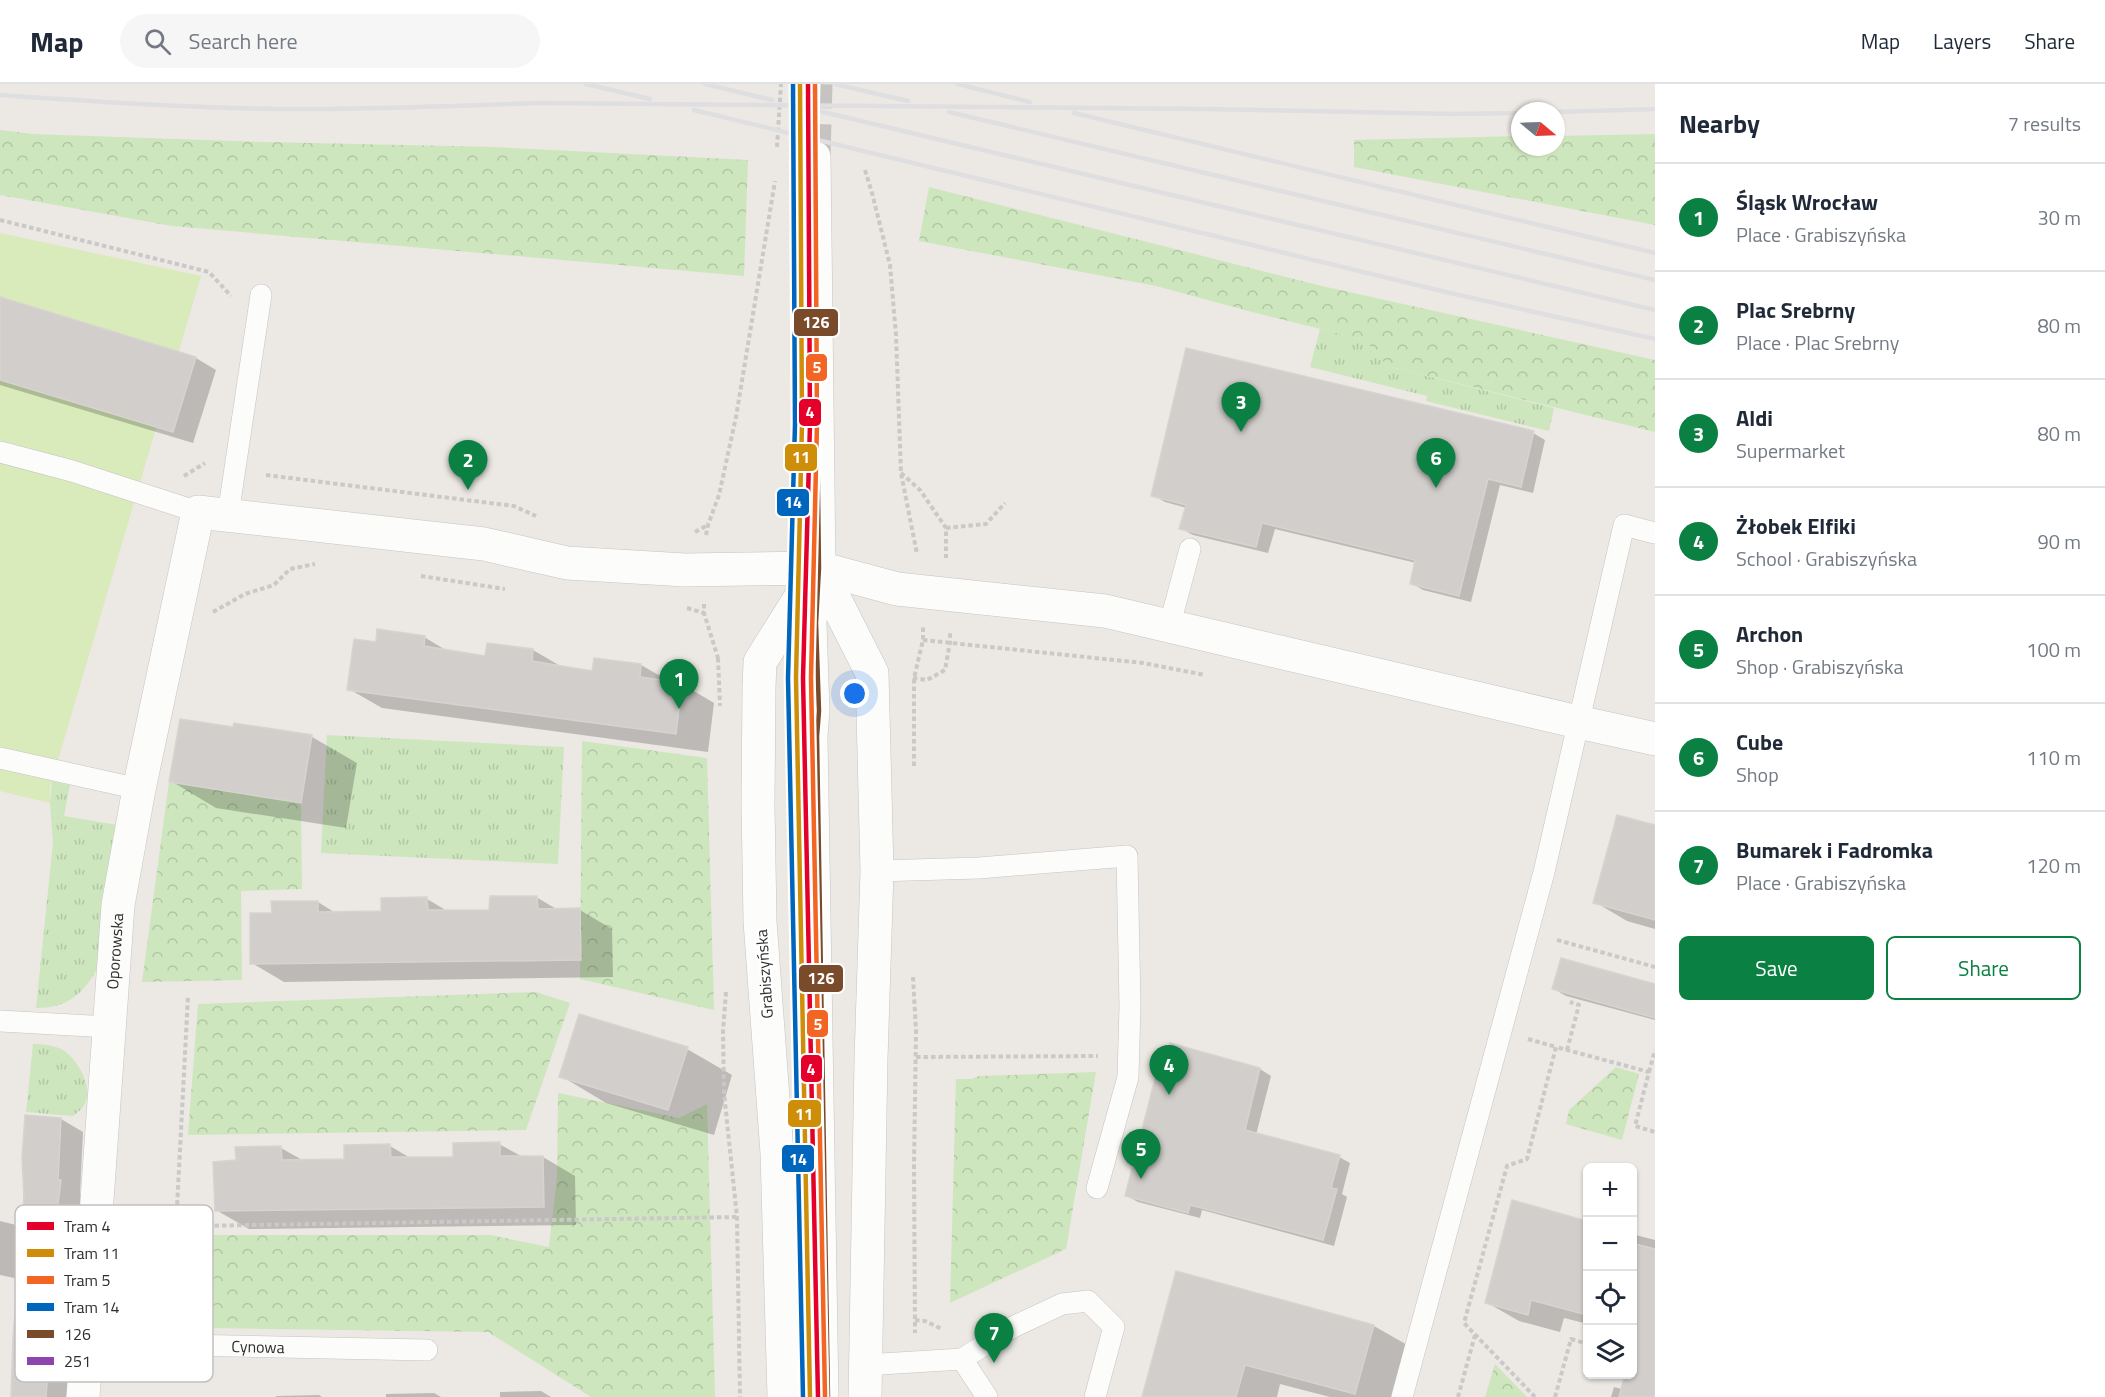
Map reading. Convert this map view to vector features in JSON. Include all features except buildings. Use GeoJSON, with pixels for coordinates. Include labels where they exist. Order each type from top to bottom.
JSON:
{"type":"FeatureCollection","features":[{"type":"Feature","properties":{"kind":"street"},"geometry":{"type":"LineString","coordinates":[[814,157],[819,568],[872,673],[877,871],[865,1397]]}},
{"type":"Feature","properties":{"kind":"street"},"geometry":{"type":"LineString","coordinates":[[213,513],[484,544],[574,564],[685,570],[819,568],[897,589],[1105,610],[1655,739]]}},
{"type":"Feature","properties":{"kind":"street","name":"Oporowska"},"geometry":{"type":"LineString","coordinates":[[97,1205],[118,905],[139,789],[213,513]]}},
{"type":"Feature","properties":{"kind":"street","name":"Grabiszyńska"},"geometry":{"type":"LineString","coordinates":[[784,1397],[777,1154],[760,921],[758,804],[760,662],[819,568]]}},
{"type":"Feature","properties":{"kind":"street","name":"Oporowska"},"geometry":{"type":"LineString","coordinates":[[83,1397],[84,1382]]}},
{"type":"Feature","properties":{"kind":"lane"},"geometry":{"type":"LineString","coordinates":[[0,452],[213,513],[234,469],[261,295]]}},
{"type":"Feature","properties":{"kind":"lane"},"geometry":{"type":"LineString","coordinates":[[1402,1397],[1544,872],[1624,525],[1655,533]]}},
{"type":"Feature","properties":{"kind":"lane"},"geometry":{"type":"LineString","coordinates":[[1170,624],[1190,549]]}},
{"type":"Feature","properties":{"kind":"lane"},"geometry":{"type":"LineString","coordinates":[[819,568],[816,623],[819,711],[817,736],[828,1397]]}},
{"type":"Feature","properties":{"kind":"lane"},"geometry":{"type":"LineString","coordinates":[[0,758],[139,789]]}},
{"type":"Feature","properties":{"kind":"lane"},"geometry":{"type":"LineString","coordinates":[[877,871],[979,868],[1127,856],[1128,1077],[1097,1188]]}},
{"type":"Feature","properties":{"kind":"lane"},"geometry":{"type":"LineString","coordinates":[[0,1021],[108,1027]]}},
{"type":"Feature","properties":{"kind":"lane"},"geometry":{"type":"LineString","coordinates":[[864,1365],[962,1359],[1013,1327],[1062,1304],[1088,1301],[1114,1327],[1095,1397]]}},
{"type":"Feature","properties":{"kind":"lane","name":"Cynowa"},"geometry":{"type":"LineString","coordinates":[[213,1345],[427,1350]]}},
{"type":"Feature","properties":{"kind":"lane"},"geometry":{"type":"LineString","coordinates":[[962,1359],[987,1397]]}},
{"type":"Feature","properties":{"kind":"path"},"geometry":{"type":"LineString","coordinates":[[777,154],[781,84]]}},
{"type":"Feature","properties":{"kind":"path"},"geometry":{"type":"LineString","coordinates":[[865,170],[890,265],[896,335],[901,473],[918,558]]}},
{"type":"Feature","properties":{"kind":"path"},"geometry":{"type":"LineString","coordinates":[[706,536],[719,495],[736,417],[775,177]]}},
{"type":"Feature","properties":{"kind":"path"},"geometry":{"type":"LineString","coordinates":[[0,220],[209,272],[233,299]]}},
{"type":"Feature","properties":{"kind":"path"},"geometry":{"type":"LineString","coordinates":[[178,480],[206,462],[270,475],[514,506],[543,520]]}},
{"type":"Feature","properties":{"kind":"path"},"geometry":{"type":"LineString","coordinates":[[901,473],[920,490],[945,528],[946,565]]}},
{"type":"Feature","properties":{"kind":"path"},"geometry":{"type":"LineString","coordinates":[[945,528],[986,524],[1005,503]]}},
{"type":"Feature","properties":{"kind":"path"},"geometry":{"type":"LineString","coordinates":[[685,534],[708,525]]}},
{"type":"Feature","properties":{"kind":"path"},"geometry":{"type":"LineString","coordinates":[[206,620],[213,612],[245,594],[274,585],[290,569],[323,562]]}},
{"type":"Feature","properties":{"kind":"path"},"geometry":{"type":"LineString","coordinates":[[413,575],[513,589]]}},
{"type":"Feature","properties":{"kind":"path"},"geometry":{"type":"LineString","coordinates":[[704,613],[718,658],[729,659]]}},
{"type":"Feature","properties":{"kind":"path"},"geometry":{"type":"LineString","coordinates":[[915,678],[927,680],[945,670],[950,642],[949,624]]}},
{"type":"Feature","properties":{"kind":"path"},"geometry":{"type":"LineString","coordinates":[[914,770],[915,678],[923,640],[923,625]]}},
{"type":"Feature","properties":{"kind":"path"},"geometry":{"type":"LineString","coordinates":[[923,640],[1143,663],[1212,676]]}},
{"type":"Feature","properties":{"kind":"path"},"geometry":{"type":"LineString","coordinates":[[1554,939],[1655,967]]}},
{"type":"Feature","properties":{"kind":"path"},"geometry":{"type":"LineString","coordinates":[[912,968],[916,1057],[915,1343]]}},
{"type":"Feature","properties":{"kind":"path"},"geometry":{"type":"LineString","coordinates":[[177,1205],[188,996]]}},
{"type":"Feature","properties":{"kind":"path"},"geometry":{"type":"LineString","coordinates":[[1567,1050],[1579,1005],[1570,1002]]}},
{"type":"Feature","properties":{"kind":"path"},"geometry":{"type":"LineString","coordinates":[[723,1031],[724,1093],[737,1217],[740,1397]]}},
{"type":"Feature","properties":{"kind":"path"},"geometry":{"type":"LineString","coordinates":[[1518,1037],[1649,1072]]}},
{"type":"Feature","properties":{"kind":"path"},"geometry":{"type":"LineString","coordinates":[[1535,1397],[1464,1323],[1502,1180],[1507,1166],[1527,1159],[1556,1047]]}},
{"type":"Feature","properties":{"kind":"path"},"geometry":{"type":"LineString","coordinates":[[1655,1050],[1635,1126],[1655,1132]]}},
{"type":"Feature","properties":{"kind":"path"},"geometry":{"type":"LineString","coordinates":[[916,1057],[1129,1056]]}},
{"type":"Feature","properties":{"kind":"path"},"geometry":{"type":"LineString","coordinates":[[213,1226],[737,1217]]}},
{"type":"Feature","properties":{"kind":"path"},"geometry":{"type":"LineString","coordinates":[[1458,1397],[1475,1334]]}},
{"type":"Feature","properties":{"kind":"path"},"geometry":{"type":"LineString","coordinates":[[1555,1397],[1571,1339],[1583,1343]]}},
{"type":"Feature","properties":{"kind":"green space"},"geometry":{"type":"Polygon","coordinates":[[[0,130],[32,134],[264,142],[495,147],[748,160],[744,276],[172,226],[0,195],[0,130]]]}},
{"type":"Feature","properties":{"kind":"green space"},"geometry":{"type":"Polygon","coordinates":[[[1655,134],[1655,225],[1354,167],[1354,140],[1511,136],[1511,156],[1565,156],[1565,136],[1655,134]]]}},
{"type":"Feature","properties":{"kind":"green space"},"geometry":{"type":"Polygon","coordinates":[[[929,187],[1322,286],[1655,360],[1655,432],[1387,366],[1365,340],[1156,286],[919,241],[929,187]]]}},
{"type":"Feature","properties":{"kind":"green space"},"geometry":{"type":"Polygon","coordinates":[[[0,233],[201,276],[50,787],[50,803],[0,791],[0,233]]]}},
{"type":"Feature","properties":{"kind":"green space"},"geometry":{"type":"Polygon","coordinates":[[[1320,329],[1365,340],[1387,366],[1554,408],[1549,431],[1426,401],[1427,396],[1310,367],[1320,329]]]}},
{"type":"Feature","properties":{"kind":"green space"},"geometry":{"type":"Polygon","coordinates":[[[327,735],[564,747],[558,864],[321,853],[327,735]]]}},
{"type":"Feature","properties":{"kind":"green space"},"geometry":{"type":"Polygon","coordinates":[[[582,741],[707,758],[714,1010],[580,979],[582,741]]]}},
{"type":"Feature","properties":{"kind":"green space"},"geometry":{"type":"Polygon","coordinates":[[[52,781],[70,785],[64,816],[117,825],[96,971],[85,987],[72,999],[56,1006],[36,1008],[53,843],[50,803],[52,781]]]}},
{"type":"Feature","properties":{"kind":"green space"},"geometry":{"type":"Polygon","coordinates":[[[169,782],[301,803],[302,889],[241,891],[242,980],[142,982],[169,782]]]}},
{"type":"Feature","properties":{"kind":"green space"},"geometry":{"type":"Polygon","coordinates":[[[536,992],[570,1003],[526,1130],[188,1135],[198,1004],[536,992]]]}},
{"type":"Feature","properties":{"kind":"green space"},"geometry":{"type":"Polygon","coordinates":[[[33,1044],[47,1045],[66,1052],[84,1077],[87,1097],[82,1108],[73,1116],[26,1112],[33,1044]]]}},
{"type":"Feature","properties":{"kind":"green space"},"geometry":{"type":"Polygon","coordinates":[[[1616,1067],[1639,1074],[1622,1140],[1566,1124],[1569,1110],[1616,1067]]]}},
{"type":"Feature","properties":{"kind":"green space"},"geometry":{"type":"Polygon","coordinates":[[[1096,1072],[1066,1249],[950,1303],[956,1079],[972,1079],[979,1076],[1096,1072]]]}},
{"type":"Feature","properties":{"kind":"green space"},"geometry":{"type":"Polygon","coordinates":[[[558,1093],[679,1118],[707,1104],[715,1397],[591,1397],[488,1332],[213,1328],[213,1235],[490,1235],[549,1247],[557,1177],[558,1093]]]}},
{"type":"Feature","properties":{"kind":"green space"},"geometry":{"type":"Polygon","coordinates":[[[1495,1364],[1527,1397],[1485,1397],[1495,1364]]]}},
{"type":"Feature","properties":{"kind":"tunnel"},"geometry":{"type":"LineString","coordinates":[[814,157],[816,84]]}},
{"type":"Feature","properties":{"kind":"railway"},"geometry":{"type":"LineString","coordinates":[[586,84],[650,99]]}},
{"type":"Feature","properties":{"kind":"railway"},"geometry":{"type":"LineString","coordinates":[[705,84],[772,100]]}},
{"type":"Feature","properties":{"kind":"railway"},"geometry":{"type":"LineString","coordinates":[[835,84],[908,101]]}},
{"type":"Feature","properties":{"kind":"railway"},"geometry":{"type":"LineString","coordinates":[[958,84],[1030,102]]}},
{"type":"Feature","properties":{"kind":"railway"},"geometry":{"type":"LineString","coordinates":[[0,95],[152,105],[267,109],[538,103],[1511,113]]}},
{"type":"Feature","properties":{"kind":"railway"},"geometry":{"type":"LineString","coordinates":[[1565,112],[1655,109]]}},
{"type":"Feature","properties":{"kind":"railway"},"geometry":{"type":"LineString","coordinates":[[694,110],[1450,293],[1655,339]]}},
{"type":"Feature","properties":{"kind":"railway"},"geometry":{"type":"LineString","coordinates":[[819,111],[1655,310]]}},
{"type":"Feature","properties":{"kind":"railway"},"geometry":{"type":"LineString","coordinates":[[949,112],[1655,280]]}},
{"type":"Feature","properties":{"kind":"railway"},"geometry":{"type":"LineString","coordinates":[[1074,113],[1655,253]]}},
{"type":"Feature","properties":{"kind":"tram line","name":"14"},"geometry":{"type":"LineString","coordinates":[[793,84],[795,424],[788,678],[803,1397]]}},
{"type":"Feature","properties":{"kind":"tram line","name":"11"},"geometry":{"type":"LineString","coordinates":[[800,84],[802,424],[796,678],[810,1397]]}},
{"type":"Feature","properties":{"kind":"tram line","name":"4"},"geometry":{"type":"LineString","coordinates":[[808,84],[810,424],[803,678],[818,1397]]}},
{"type":"Feature","properties":{"kind":"tram line","name":"5"},"geometry":{"type":"LineString","coordinates":[[815,84],[817,424],[811,678],[825,1397]]}},
{"type":"Feature","properties":{"kind":"transit line","name":"251"},"geometry":{"type":"LineString","coordinates":[[808,84],[810,736],[820,1397]]}},
{"type":"Feature","properties":{"kind":"transit line","name":"126"},"geometry":{"type":"LineString","coordinates":[[816,84],[814,181],[819,568],[816,623],[819,711],[817,736],[828,1397]]}},
{"type":"Feature","properties":{"kind":"place","name":"Aldi"},"geometry":{"type":"Point","coordinates":[1241,432]}},
{"type":"Feature","properties":{"kind":"place","name":"Cube"},"geometry":{"type":"Point","coordinates":[1436,488]}},
{"type":"Feature","properties":{"kind":"place","name":"Plac Srebrny"},"geometry":{"type":"Point","coordinates":[468,490]}},
{"type":"Feature","properties":{"kind":"place","name":"Śląsk Wrocław"},"geometry":{"type":"Point","coordinates":[679,709]}},
{"type":"Feature","properties":{"kind":"place","name":"Żłobek Elfiki"},"geometry":{"type":"Point","coordinates":[1169,1095]}},
{"type":"Feature","properties":{"kind":"place","name":"Archon"},"geometry":{"type":"Point","coordinates":[1141,1179]}},
{"type":"Feature","properties":{"kind":"place","name":"Bumarek i Fadromka"},"geometry":{"type":"Point","coordinates":[994,1363]}}]}
